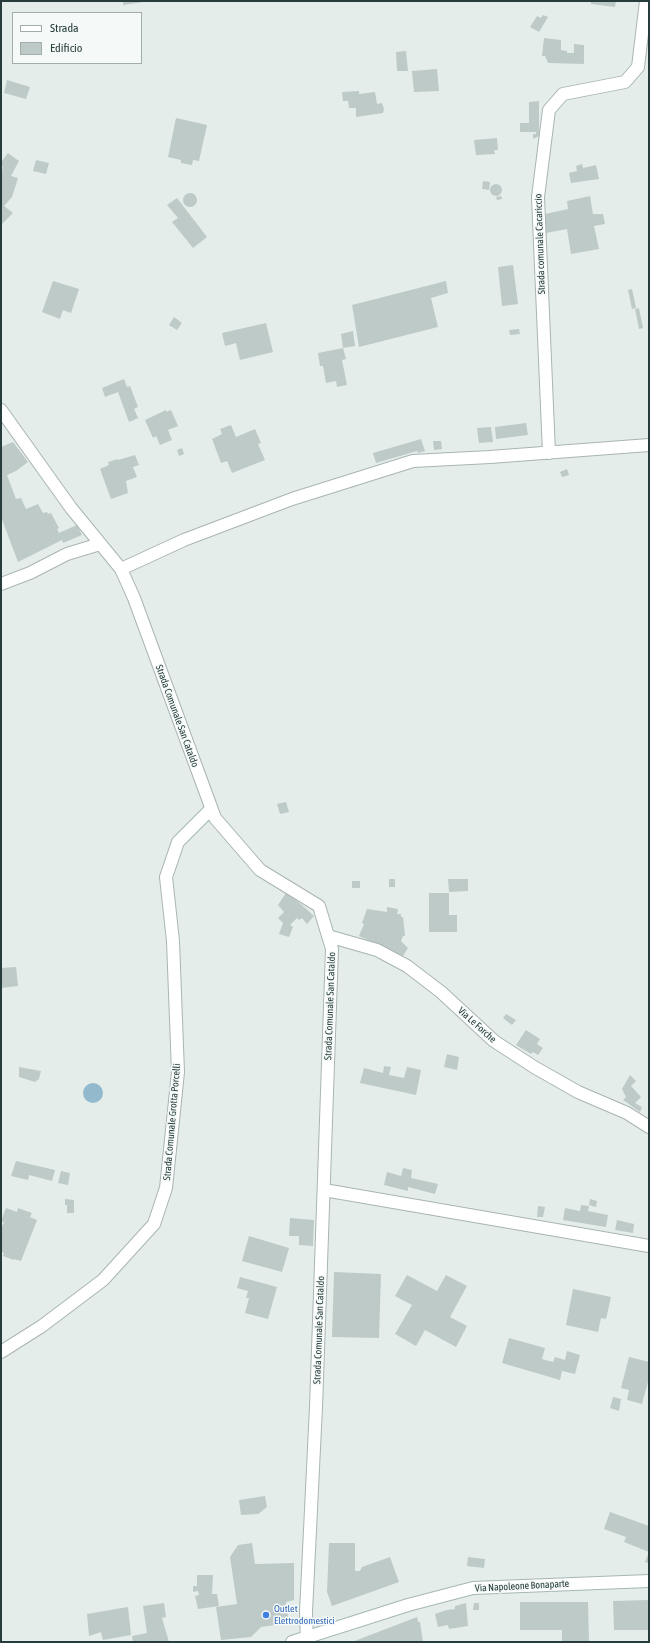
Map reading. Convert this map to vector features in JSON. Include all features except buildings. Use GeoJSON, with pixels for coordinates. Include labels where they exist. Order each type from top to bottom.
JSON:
{"type":"FeatureCollection","features":[{"type":"Feature","properties":{"kind":"street","name":"Strada comunale Cacariccio"},"geometry":{"type":"LineString","coordinates":[[549,453],[538,197],[549,110],[563,94],[625,82],[630,77],[638,67],[646,1]]}},
{"type":"Feature","properties":{"kind":"street","name":"Strada Comunale San Cataldo"},"geometry":{"type":"LineString","coordinates":[[1,410],[71,508],[121,569],[134,598],[215,818],[260,870],[319,906],[332,949],[316,1407],[306,1612],[307,1640]]}},
{"type":"Feature","properties":{"kind":"street"},"geometry":{"type":"LineString","coordinates":[[121,569],[184,540],[292,499],[413,460],[490,457],[649,445]]}},
{"type":"Feature","properties":{"kind":"street"},"geometry":{"type":"LineString","coordinates":[[1,584],[30,573],[67,554],[100,544]]}},
{"type":"Feature","properties":{"kind":"street","name":"Strada Comunale Grotta Porcelli"},"geometry":{"type":"LineString","coordinates":[[1,1352],[42,1326],[103,1280],[154,1224],[166,1188],[178,1072],[173,941],[166,877],[178,842],[211,809]]}},
{"type":"Feature","properties":{"kind":"street","name":"Via Le Forche"},"geometry":{"type":"LineString","coordinates":[[328,936],[377,950],[408,966],[441,992],[494,1041],[534,1067],[578,1092],[627,1113],[649,1127]]}},
{"type":"Feature","properties":{"kind":"street"},"geometry":{"type":"LineString","coordinates":[[324,1190],[649,1246]]}},
{"type":"Feature","properties":{"kind":"street","name":"Via Napoleone Bonaparte"},"geometry":{"type":"LineString","coordinates":[[292,1642],[307,1640],[362,1619],[472,1588],[649,1580]]}},
{"type":"Feature","properties":{"kind":"water"},"geometry":{"type":"Polygon","coordinates":[[[93,1083],[100,1086],[103,1093],[100,1100],[93,1103],[86,1100],[83,1093],[86,1086],[93,1083]]]}},
{"type":"Feature","properties":{"kind":"place","name":"Outlet Elettrodomestici"},"geometry":{"type":"Point","coordinates":[266,1615]}}]}
